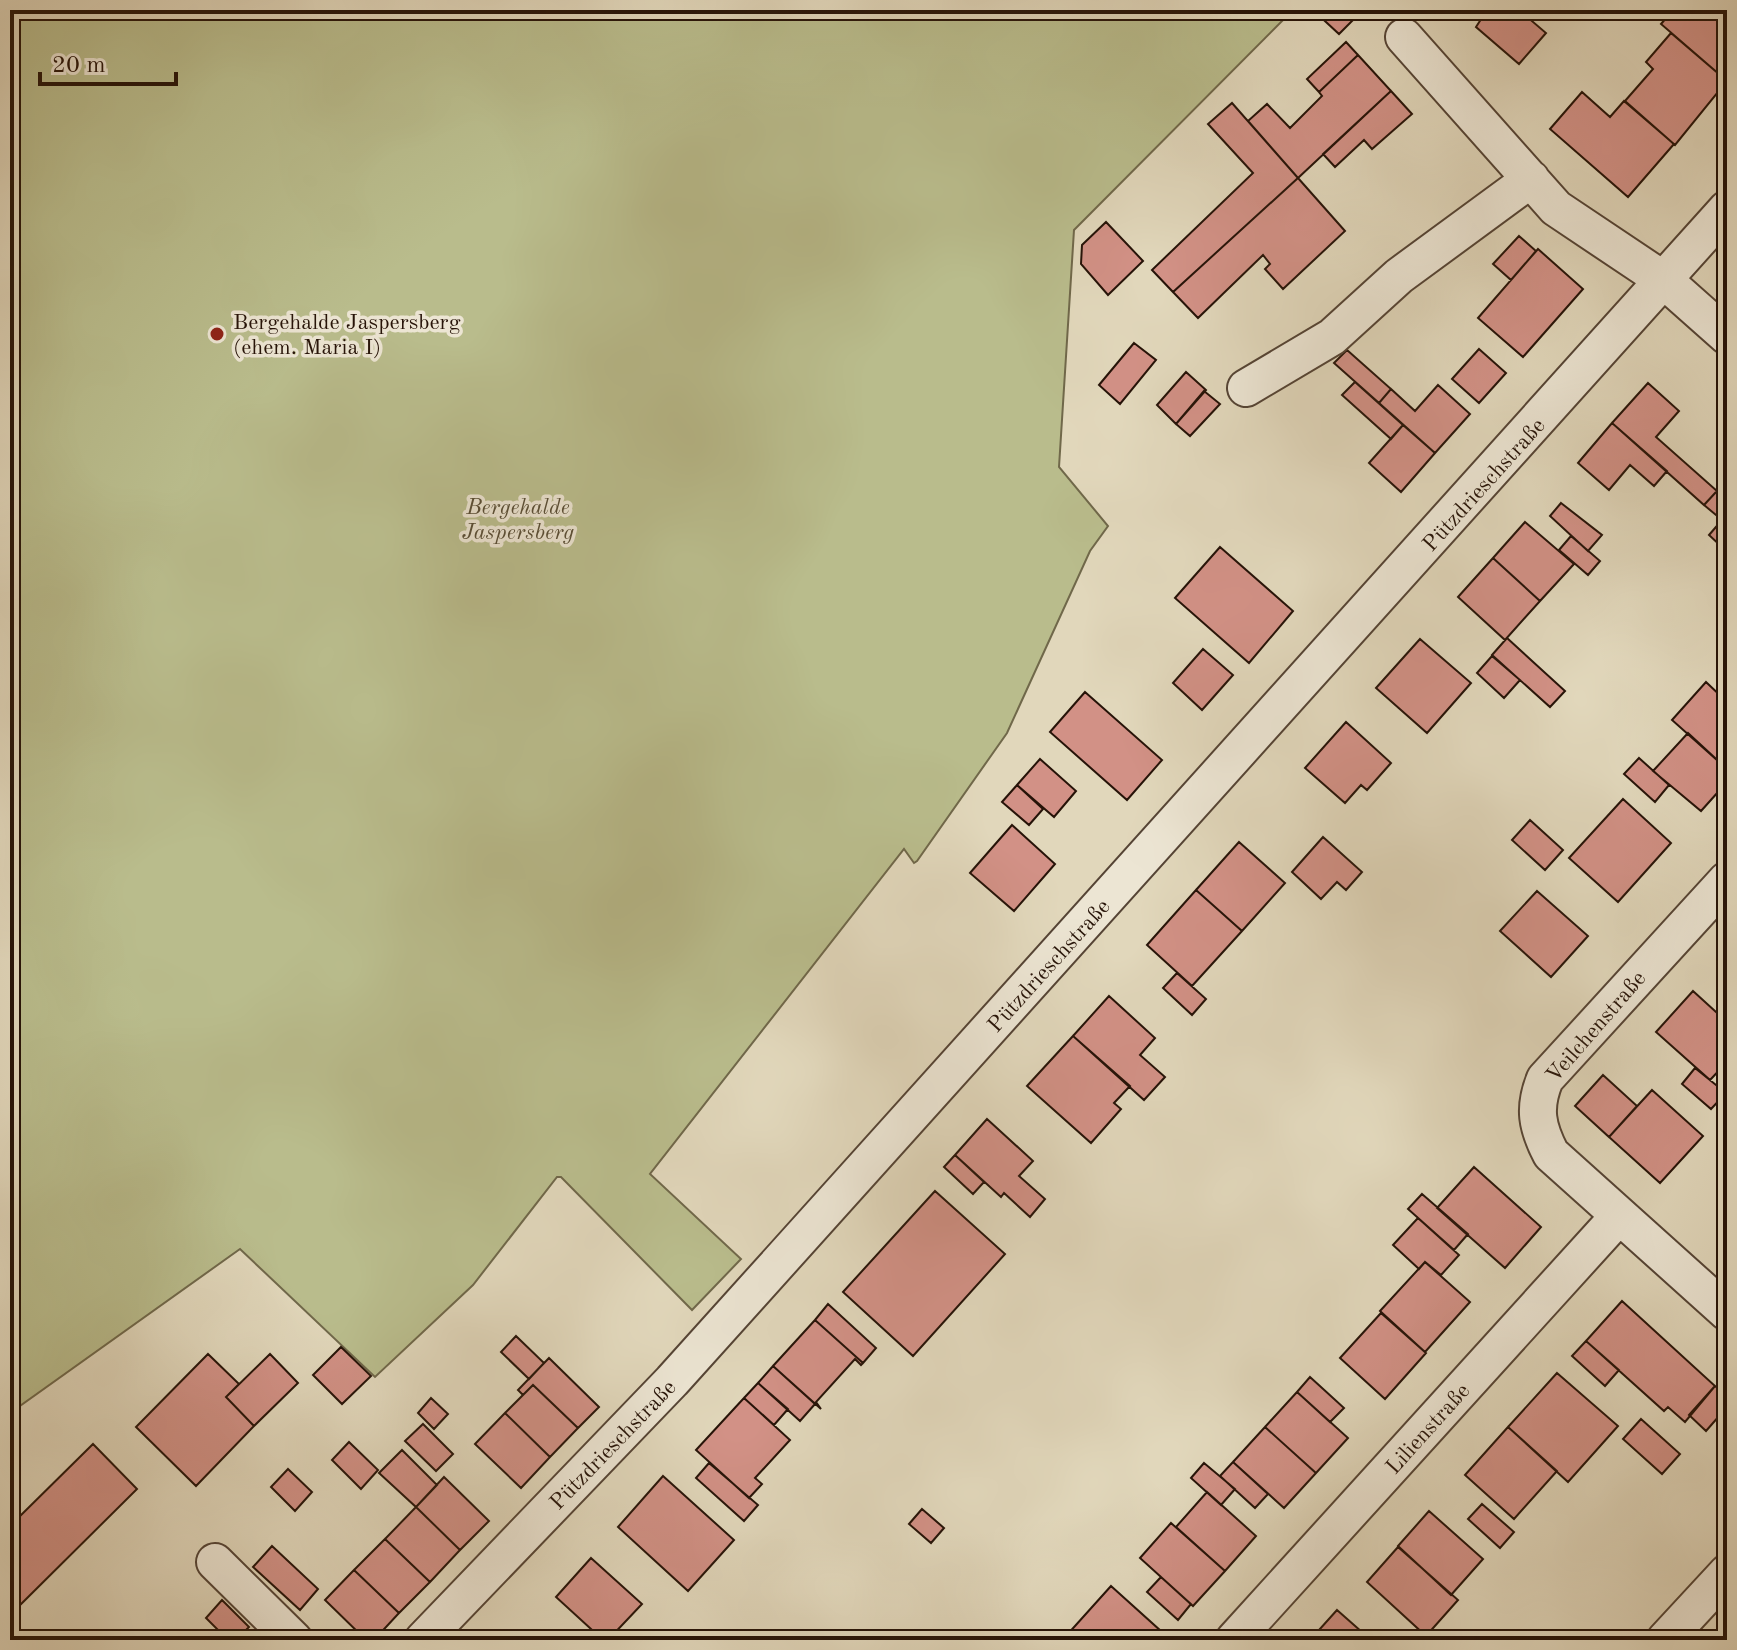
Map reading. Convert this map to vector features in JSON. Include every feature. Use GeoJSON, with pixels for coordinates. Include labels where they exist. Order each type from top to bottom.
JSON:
{"type":"FeatureCollection","features":[{"type":"Feature","properties":{"kind":"street"},"geometry":{"type":"LineString","coordinates":[[1404,37],[1556,208],[1665,281],[1727,336]]}},
{"type":"Feature","properties":{"kind":"street"},"geometry":{"type":"LineString","coordinates":[[1246,388],[1332,337],[1399,276],[1531,179]]}},
{"type":"Feature","properties":{"kind":"street","name":"Pützdrieschstraße"},"geometry":{"type":"LineString","coordinates":[[423,1640],[672,1381],[1727,209]]}},
{"type":"Feature","properties":{"kind":"street","name":"Veilchenstraße"},"geometry":{"type":"LineString","coordinates":[[1727,880],[1555,1068],[1537,1097],[1539,1131],[1551,1154],[1727,1312]]}},
{"type":"Feature","properties":{"kind":"street","name":"Lilienstraße"},"geometry":{"type":"LineString","coordinates":[[1234,1640],[1619,1216]]}},
{"type":"Feature","properties":{"kind":"street"},"geometry":{"type":"LineString","coordinates":[[215,1562],[294,1640]]}},
{"type":"Feature","properties":{"kind":"street"},"geometry":{"type":"LineString","coordinates":[[1665,1640],[1727,1573]]}},
{"type":"Feature","properties":{"kind":"green space","name":"Bergehalde Jaspersberg"},"geometry":{"type":"Polygon","coordinates":[[[10,10],[1293,10],[1074,230],[1059,467],[1108,526],[1090,551],[1007,733],[917,861],[914,863],[904,849],[650,1174],[741,1259],[692,1310],[561,1177],[557,1177],[473,1285],[375,1377],[240,1249],[10,1413],[10,10]]]}},
{"type":"Feature","properties":{"kind":"building"},"geometry":{"type":"Polygon","coordinates":[[[1313,10],[1343,10],[1353,20],[1339,34],[1313,10]]]}},
{"type":"Feature","properties":{"kind":"building"},"geometry":{"type":"Polygon","coordinates":[[[1487,10],[1519,10],[1546,33],[1519,64],[1476,27],[1487,10]]]}},
{"type":"Feature","properties":{"kind":"building"},"geometry":{"type":"Polygon","coordinates":[[[1673,10],[1727,10],[1727,81],[1661,24],[1673,10]]]}},
{"type":"Feature","properties":{"kind":"building"},"geometry":{"type":"Polygon","coordinates":[[[1671,33],[1727,81],[1675,145],[1625,101],[1653,69],[1646,62],[1671,33]]]}},
{"type":"Feature","properties":{"kind":"building"},"geometry":{"type":"Polygon","coordinates":[[[1346,42],[1358,55],[1319,92],[1307,79],[1346,42]]]}},
{"type":"Feature","properties":{"kind":"building"},"geometry":{"type":"Polygon","coordinates":[[[1358,55],[1391,91],[1298,178],[1248,121],[1267,104],[1290,128],[1322,96],[1319,92],[1358,55]]]}},
{"type":"Feature","properties":{"kind":"building"},"geometry":{"type":"Polygon","coordinates":[[[1391,91],[1412,114],[1372,149],[1364,140],[1335,167],[1323,154],[1391,91]]]}},
{"type":"Feature","properties":{"kind":"building"},"geometry":{"type":"Polygon","coordinates":[[[1582,92],[1610,117],[1624,101],[1674,144],[1628,197],[1550,129],[1582,92]]]}},
{"type":"Feature","properties":{"kind":"building"},"geometry":{"type":"Polygon","coordinates":[[[1232,103],[1298,178],[1173,292],[1152,270],[1253,173],[1208,124],[1232,103]]]}},
{"type":"Feature","properties":{"kind":"building"},"geometry":{"type":"Polygon","coordinates":[[[1298,178],[1345,231],[1283,289],[1265,269],[1270,264],[1263,255],[1198,318],[1173,292],[1298,178]]]}},
{"type":"Feature","properties":{"kind":"building"},"geometry":{"type":"Polygon","coordinates":[[[1106,222],[1143,261],[1108,295],[1081,264],[1082,245],[1106,222]]]}},
{"type":"Feature","properties":{"kind":"building"},"geometry":{"type":"Polygon","coordinates":[[[1519,236],[1536,251],[1511,280],[1493,264],[1519,236]]]}},
{"type":"Feature","properties":{"kind":"building"},"geometry":{"type":"Polygon","coordinates":[[[1538,249],[1583,289],[1523,357],[1478,318],[1538,249]]]}},
{"type":"Feature","properties":{"kind":"building"},"geometry":{"type":"Polygon","coordinates":[[[1134,343],[1156,360],[1120,404],[1099,385],[1134,343]]]}},
{"type":"Feature","properties":{"kind":"building"},"geometry":{"type":"Polygon","coordinates":[[[1479,349],[1506,373],[1479,403],[1452,379],[1479,349]]]}},
{"type":"Feature","properties":{"kind":"building"},"geometry":{"type":"Polygon","coordinates":[[[1347,350],[1391,389],[1379,403],[1334,363],[1347,350]]]}},
{"type":"Feature","properties":{"kind":"building"},"geometry":{"type":"Polygon","coordinates":[[[1186,372],[1206,390],[1176,424],[1157,405],[1186,372]]]}},
{"type":"Feature","properties":{"kind":"building"},"geometry":{"type":"Polygon","coordinates":[[[1355,382],[1403,425],[1391,439],[1342,395],[1355,382]]]}},
{"type":"Feature","properties":{"kind":"building"},"geometry":{"type":"Polygon","coordinates":[[[1648,383],[1679,411],[1656,437],[1717,491],[1704,505],[1612,423],[1648,383]]]}},
{"type":"Feature","properties":{"kind":"building"},"geometry":{"type":"Polygon","coordinates":[[[1438,385],[1470,414],[1435,453],[1379,403],[1391,389],[1415,411],[1438,385]]]}},
{"type":"Feature","properties":{"kind":"building"},"geometry":{"type":"Polygon","coordinates":[[[1204,391],[1220,404],[1190,436],[1176,424],[1204,391]]]}},
{"type":"Feature","properties":{"kind":"building"},"geometry":{"type":"Polygon","coordinates":[[[1612,423],[1667,471],[1654,486],[1630,465],[1609,490],[1578,463],[1612,423]]]}},
{"type":"Feature","properties":{"kind":"building"},"geometry":{"type":"Polygon","coordinates":[[[1403,425],[1435,453],[1401,492],[1369,463],[1403,425]]]}},
{"type":"Feature","properties":{"kind":"building"},"geometry":{"type":"Polygon","coordinates":[[[1727,480],[1727,515],[1722,520],[1704,505],[1727,480]]]}},
{"type":"Feature","properties":{"kind":"building"},"geometry":{"type":"Polygon","coordinates":[[[1561,503],[1602,535],[1588,551],[1550,516],[1561,503]]]}},
{"type":"Feature","properties":{"kind":"building"},"geometry":{"type":"Polygon","coordinates":[[[1722,520],[1727,524],[1727,544],[1723,548],[1709,535],[1722,520]]]}},
{"type":"Feature","properties":{"kind":"building"},"geometry":{"type":"Polygon","coordinates":[[[1525,522],[1574,564],[1540,601],[1493,558],[1525,522]]]}},
{"type":"Feature","properties":{"kind":"building"},"geometry":{"type":"Polygon","coordinates":[[[1571,536],[1600,561],[1588,575],[1559,550],[1571,536]]]}},
{"type":"Feature","properties":{"kind":"building"},"geometry":{"type":"Polygon","coordinates":[[[1220,547],[1293,611],[1249,663],[1175,598],[1220,547]]]}},
{"type":"Feature","properties":{"kind":"building"},"geometry":{"type":"Polygon","coordinates":[[[1493,558],[1540,601],[1505,640],[1458,597],[1493,558]]]}},
{"type":"Feature","properties":{"kind":"building"},"geometry":{"type":"Polygon","coordinates":[[[1507,638],[1565,691],[1550,707],[1492,655],[1507,638]]]}},
{"type":"Feature","properties":{"kind":"building"},"geometry":{"type":"Polygon","coordinates":[[[1420,639],[1471,683],[1427,733],[1376,688],[1420,639]]]}},
{"type":"Feature","properties":{"kind":"building"},"geometry":{"type":"Polygon","coordinates":[[[1203,649],[1233,675],[1202,710],[1173,683],[1203,649]]]}},
{"type":"Feature","properties":{"kind":"building"},"geometry":{"type":"Polygon","coordinates":[[[1492,656],[1520,680],[1504,698],[1477,673],[1492,656]]]}},
{"type":"Feature","properties":{"kind":"building"},"geometry":{"type":"Polygon","coordinates":[[[1706,682],[1727,702],[1727,749],[1717,760],[1672,720],[1706,682]]]}},
{"type":"Feature","properties":{"kind":"building"},"geometry":{"type":"Polygon","coordinates":[[[1085,692],[1162,760],[1127,800],[1050,732],[1085,692]]]}},
{"type":"Feature","properties":{"kind":"building"},"geometry":{"type":"Polygon","coordinates":[[[1346,722],[1391,763],[1367,790],[1361,785],[1345,803],[1305,768],[1346,722]]]}},
{"type":"Feature","properties":{"kind":"building"},"geometry":{"type":"Polygon","coordinates":[[[1688,733],[1727,769],[1727,782],[1701,811],[1653,771],[1688,733]]]}},
{"type":"Feature","properties":{"kind":"building"},"geometry":{"type":"Polygon","coordinates":[[[1639,758],[1669,785],[1655,802],[1624,774],[1639,758]]]}},
{"type":"Feature","properties":{"kind":"building"},"geometry":{"type":"Polygon","coordinates":[[[1040,759],[1076,791],[1054,817],[1017,785],[1040,759]]]}},
{"type":"Feature","properties":{"kind":"building"},"geometry":{"type":"Polygon","coordinates":[[[1017,785],[1043,809],[1029,825],[1002,802],[1017,785]]]}},
{"type":"Feature","properties":{"kind":"building"},"geometry":{"type":"Polygon","coordinates":[[[1623,799],[1671,843],[1618,902],[1569,858],[1623,799]]]}},
{"type":"Feature","properties":{"kind":"building"},"geometry":{"type":"Polygon","coordinates":[[[1530,820],[1563,850],[1545,870],[1512,840],[1530,820]]]}},
{"type":"Feature","properties":{"kind":"building"},"geometry":{"type":"Polygon","coordinates":[[[1012,825],[1055,864],[1014,911],[970,873],[1012,825]]]}},
{"type":"Feature","properties":{"kind":"building"},"geometry":{"type":"Polygon","coordinates":[[[1323,837],[1362,872],[1346,890],[1337,882],[1321,899],[1292,872],[1323,837]]]}},
{"type":"Feature","properties":{"kind":"building"},"geometry":{"type":"Polygon","coordinates":[[[1239,842],[1285,883],[1242,931],[1196,890],[1239,842]]]}},
{"type":"Feature","properties":{"kind":"building"},"geometry":{"type":"Polygon","coordinates":[[[1196,890],[1242,931],[1192,986],[1147,945],[1196,890]]]}},
{"type":"Feature","properties":{"kind":"building"},"geometry":{"type":"Polygon","coordinates":[[[1537,891],[1588,936],[1551,977],[1500,931],[1537,891]]]}},
{"type":"Feature","properties":{"kind":"building"},"geometry":{"type":"Polygon","coordinates":[[[1177,973],[1206,999],[1192,1015],[1163,988],[1177,973]]]}},
{"type":"Feature","properties":{"kind":"building"},"geometry":{"type":"Polygon","coordinates":[[[1693,991],[1727,1022],[1727,1062],[1710,1080],[1656,1032],[1693,991]]]}},
{"type":"Feature","properties":{"kind":"building"},"geometry":{"type":"Polygon","coordinates":[[[1109,996],[1155,1038],[1140,1055],[1165,1077],[1144,1100],[1073,1036],[1109,996]]]}},
{"type":"Feature","properties":{"kind":"building"},"geometry":{"type":"Polygon","coordinates":[[[1073,1036],[1130,1086],[1114,1103],[1121,1109],[1091,1143],[1027,1086],[1073,1036]]]}},
{"type":"Feature","properties":{"kind":"building"},"geometry":{"type":"Polygon","coordinates":[[[1695,1068],[1726,1093],[1711,1109],[1682,1084],[1695,1068]]]}},
{"type":"Feature","properties":{"kind":"building"},"geometry":{"type":"Polygon","coordinates":[[[1603,1075],[1637,1106],[1609,1137],[1575,1106],[1603,1075]]]}},
{"type":"Feature","properties":{"kind":"building"},"geometry":{"type":"Polygon","coordinates":[[[1652,1090],[1703,1136],[1660,1183],[1609,1137],[1652,1090]]]}},
{"type":"Feature","properties":{"kind":"building"},"geometry":{"type":"Polygon","coordinates":[[[987,1119],[1033,1161],[1019,1176],[1045,1199],[1030,1217],[1004,1193],[1001,1197],[955,1155],[987,1119]]]}},
{"type":"Feature","properties":{"kind":"building"},"geometry":{"type":"Polygon","coordinates":[[[955,1155],[984,1182],[973,1194],[944,1167],[955,1155]]]}},
{"type":"Feature","properties":{"kind":"building"},"geometry":{"type":"Polygon","coordinates":[[[1474,1167],[1541,1227],[1505,1268],[1437,1208],[1474,1167]]]}},
{"type":"Feature","properties":{"kind":"building"},"geometry":{"type":"Polygon","coordinates":[[[935,1191],[1005,1254],[913,1356],[843,1292],[935,1191]]]}},
{"type":"Feature","properties":{"kind":"building"},"geometry":{"type":"Polygon","coordinates":[[[1422,1194],[1468,1234],[1454,1250],[1408,1209],[1422,1194]]]}},
{"type":"Feature","properties":{"kind":"building"},"geometry":{"type":"Polygon","coordinates":[[[1418,1218],[1459,1255],[1441,1275],[1425,1262],[1419,1269],[1393,1245],[1418,1218]]]}},
{"type":"Feature","properties":{"kind":"building"},"geometry":{"type":"Polygon","coordinates":[[[1425,1262],[1470,1302],[1425,1352],[1380,1311],[1425,1262]]]}},
{"type":"Feature","properties":{"kind":"building"},"geometry":{"type":"Polygon","coordinates":[[[1622,1301],[1715,1386],[1685,1422],[1668,1407],[1664,1411],[1586,1341],[1622,1301]]]}},
{"type":"Feature","properties":{"kind":"building"},"geometry":{"type":"Polygon","coordinates":[[[828,1304],[876,1348],[863,1363],[815,1320],[828,1304]]]}},
{"type":"Feature","properties":{"kind":"building"},"geometry":{"type":"Polygon","coordinates":[[[1381,1313],[1426,1353],[1385,1399],[1340,1358],[1381,1313]]]}},
{"type":"Feature","properties":{"kind":"building"},"geometry":{"type":"Polygon","coordinates":[[[815,1320],[863,1363],[861,1365],[855,1359],[816,1402],[821,1409],[773,1366],[815,1320]]]}},
{"type":"Feature","properties":{"kind":"building"},"geometry":{"type":"Polygon","coordinates":[[[516,1336],[544,1363],[529,1379],[501,1352],[516,1336]]]}},
{"type":"Feature","properties":{"kind":"building"},"geometry":{"type":"Polygon","coordinates":[[[1586,1341],[1619,1370],[1605,1386],[1572,1356],[1586,1341]]]}},
{"type":"Feature","properties":{"kind":"building"},"geometry":{"type":"Polygon","coordinates":[[[341,1347],[371,1376],[342,1404],[313,1375],[341,1347]]]}},
{"type":"Feature","properties":{"kind":"building"},"geometry":{"type":"Polygon","coordinates":[[[208,1354],[239,1384],[226,1397],[254,1426],[196,1486],[136,1427],[208,1354]]]}},
{"type":"Feature","properties":{"kind":"building"},"geometry":{"type":"Polygon","coordinates":[[[270,1354],[298,1383],[254,1426],[226,1397],[270,1354]]]}},
{"type":"Feature","properties":{"kind":"building"},"geometry":{"type":"Polygon","coordinates":[[[549,1358],[599,1407],[578,1428],[533,1385],[523,1395],[518,1390],[549,1358]]]}},
{"type":"Feature","properties":{"kind":"building"},"geometry":{"type":"Polygon","coordinates":[[[773,1366],[815,1404],[800,1421],[758,1383],[773,1366]]]}},
{"type":"Feature","properties":{"kind":"building"},"geometry":{"type":"Polygon","coordinates":[[[1557,1373],[1618,1426],[1568,1482],[1508,1427],[1557,1373]]]}},
{"type":"Feature","properties":{"kind":"building"},"geometry":{"type":"Polygon","coordinates":[[[1310,1377],[1344,1408],[1330,1422],[1297,1392],[1310,1377]]]}},
{"type":"Feature","properties":{"kind":"building"},"geometry":{"type":"Polygon","coordinates":[[[758,1383],[788,1409],[774,1425],[744,1398],[758,1383]]]}},
{"type":"Feature","properties":{"kind":"building"},"geometry":{"type":"Polygon","coordinates":[[[533,1385],[578,1428],[550,1457],[505,1413],[533,1385]]]}},
{"type":"Feature","properties":{"kind":"building"},"geometry":{"type":"Polygon","coordinates":[[[1715,1386],[1727,1396],[1727,1407],[1706,1431],[1689,1415],[1715,1386]]]}},
{"type":"Feature","properties":{"kind":"building"},"geometry":{"type":"Polygon","coordinates":[[[1297,1392],[1348,1438],[1316,1473],[1265,1427],[1297,1392]]]}},
{"type":"Feature","properties":{"kind":"building"},"geometry":{"type":"Polygon","coordinates":[[[431,1398],[448,1414],[434,1429],[418,1413],[431,1398]]]}},
{"type":"Feature","properties":{"kind":"building"},"geometry":{"type":"Polygon","coordinates":[[[744,1398],[790,1440],[755,1478],[762,1484],[749,1498],[696,1450],[744,1398]]]}},
{"type":"Feature","properties":{"kind":"building"},"geometry":{"type":"Polygon","coordinates":[[[505,1413],[550,1457],[521,1488],[475,1444],[505,1413]]]}},
{"type":"Feature","properties":{"kind":"building"},"geometry":{"type":"Polygon","coordinates":[[[1641,1419],[1680,1454],[1662,1474],[1623,1439],[1641,1419]]]}},
{"type":"Feature","properties":{"kind":"building"},"geometry":{"type":"Polygon","coordinates":[[[423,1424],[453,1454],[436,1471],[405,1441],[423,1424]]]}},
{"type":"Feature","properties":{"kind":"building"},"geometry":{"type":"Polygon","coordinates":[[[1265,1427],[1316,1473],[1284,1508],[1233,1462],[1265,1427]]]}},
{"type":"Feature","properties":{"kind":"building"},"geometry":{"type":"Polygon","coordinates":[[[1508,1427],[1557,1471],[1514,1519],[1465,1475],[1508,1427]]]}},
{"type":"Feature","properties":{"kind":"building"},"geometry":{"type":"Polygon","coordinates":[[[349,1442],[378,1470],[361,1489],[332,1460],[349,1442]]]}},
{"type":"Feature","properties":{"kind":"building"},"geometry":{"type":"Polygon","coordinates":[[[93,1444],[137,1489],[10,1615],[10,1526],[93,1444]]]}},
{"type":"Feature","properties":{"kind":"building"},"geometry":{"type":"Polygon","coordinates":[[[402,1450],[437,1485],[416,1507],[379,1473],[402,1450]]]}},
{"type":"Feature","properties":{"kind":"building"},"geometry":{"type":"Polygon","coordinates":[[[1233,1462],[1268,1494],[1255,1508],[1220,1476],[1233,1462]]]}},
{"type":"Feature","properties":{"kind":"building"},"geometry":{"type":"Polygon","coordinates":[[[709,1463],[758,1505],[744,1521],[696,1478],[709,1463]]]}},
{"type":"Feature","properties":{"kind":"building"},"geometry":{"type":"Polygon","coordinates":[[[1204,1463],[1235,1489],[1221,1505],[1191,1478],[1204,1463]]]}},
{"type":"Feature","properties":{"kind":"building"},"geometry":{"type":"Polygon","coordinates":[[[288,1469],[312,1492],[295,1511],[271,1487],[288,1469]]]}},
{"type":"Feature","properties":{"kind":"building"},"geometry":{"type":"Polygon","coordinates":[[[663,1476],[734,1540],[688,1591],[618,1527],[663,1476]]]}},
{"type":"Feature","properties":{"kind":"building"},"geometry":{"type":"Polygon","coordinates":[[[444,1477],[489,1521],[460,1550],[416,1507],[444,1477]]]}},
{"type":"Feature","properties":{"kind":"building"},"geometry":{"type":"Polygon","coordinates":[[[1207,1492],[1256,1536],[1225,1571],[1176,1527],[1207,1492]]]}},
{"type":"Feature","properties":{"kind":"building"},"geometry":{"type":"Polygon","coordinates":[[[1482,1504],[1514,1532],[1500,1548],[1468,1519],[1482,1504]]]}},
{"type":"Feature","properties":{"kind":"building"},"geometry":{"type":"Polygon","coordinates":[[[416,1507],[460,1550],[430,1582],[385,1539],[416,1507]]]}},
{"type":"Feature","properties":{"kind":"building"},"geometry":{"type":"Polygon","coordinates":[[[922,1509],[944,1528],[931,1543],[909,1524],[922,1509]]]}},
{"type":"Feature","properties":{"kind":"building"},"geometry":{"type":"Polygon","coordinates":[[[1429,1511],[1483,1559],[1451,1595],[1398,1546],[1429,1511]]]}},
{"type":"Feature","properties":{"kind":"building"},"geometry":{"type":"Polygon","coordinates":[[[1171,1523],[1225,1571],[1193,1606],[1140,1558],[1171,1523]]]}},
{"type":"Feature","properties":{"kind":"building"},"geometry":{"type":"Polygon","coordinates":[[[385,1539],[430,1582],[399,1613],[354,1570],[385,1539]]]}},
{"type":"Feature","properties":{"kind":"building"},"geometry":{"type":"Polygon","coordinates":[[[272,1546],[318,1589],[300,1610],[253,1567],[272,1546]]]}},
{"type":"Feature","properties":{"kind":"building"},"geometry":{"type":"Polygon","coordinates":[[[1398,1547],[1458,1600],[1426,1636],[1367,1582],[1398,1547]]]}},
{"type":"Feature","properties":{"kind":"building"},"geometry":{"type":"Polygon","coordinates":[[[591,1558],[642,1604],[608,1640],[603,1640],[556,1597],[591,1558]]]}},
{"type":"Feature","properties":{"kind":"building"},"geometry":{"type":"Polygon","coordinates":[[[354,1570],[399,1613],[374,1640],[366,1640],[325,1600],[354,1570]]]}},
{"type":"Feature","properties":{"kind":"building"},"geometry":{"type":"Polygon","coordinates":[[[1161,1577],[1191,1604],[1178,1620],[1147,1592],[1161,1577]]]}},
{"type":"Feature","properties":{"kind":"building"},"geometry":{"type":"Polygon","coordinates":[[[1111,1586],[1162,1632],[1156,1640],[1070,1640],[1066,1636],[1111,1586]]]}},
{"type":"Feature","properties":{"kind":"building"},"geometry":{"type":"Polygon","coordinates":[[[222,1600],[249,1627],[236,1640],[228,1640],[206,1618],[222,1600]]]}},
{"type":"Feature","properties":{"kind":"building"},"geometry":{"type":"Polygon","coordinates":[[[1337,1610],[1371,1640],[1310,1640],[1337,1610]]]}},
{"type":"Feature","properties":{"kind":"place","name":"Bergehalde Jaspersberg (ehem. Maria I)"},"geometry":{"type":"Point","coordinates":[217,334]}}]}
